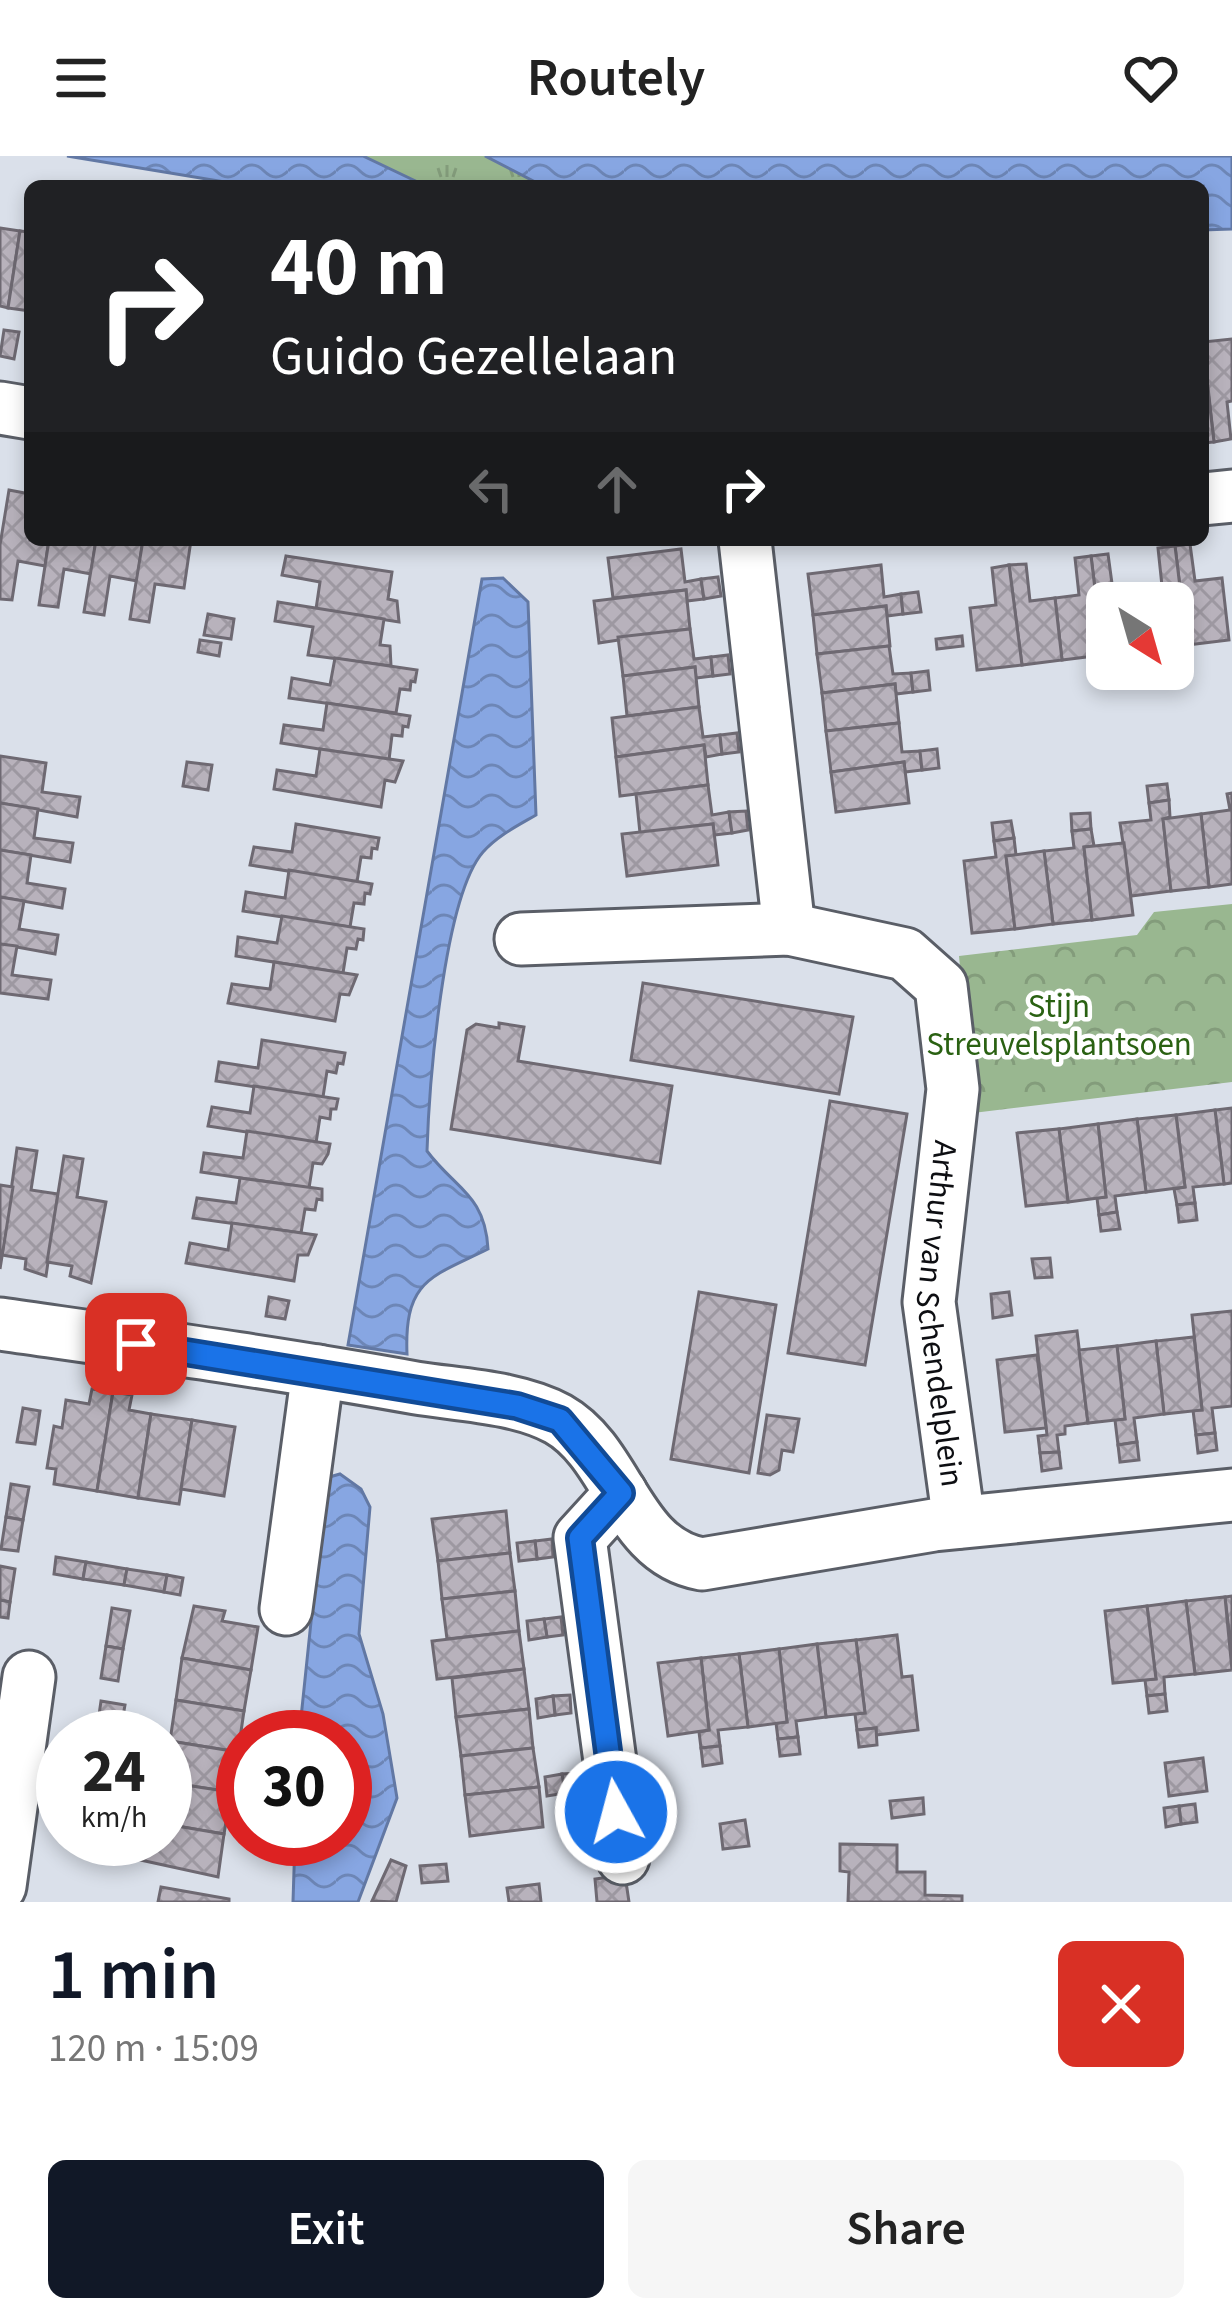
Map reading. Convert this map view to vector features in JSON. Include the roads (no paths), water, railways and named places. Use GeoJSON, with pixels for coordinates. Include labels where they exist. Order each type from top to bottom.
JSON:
{"type":"FeatureCollection","features":[{"type":"Feature","properties":{"kind":"street"},"geometry":{"type":"LineString","coordinates":[[746,546],[789,929]]}},
{"type":"Feature","properties":{"kind":"street","name":"Arthur van Schendelplein"},"geometry":{"type":"LineString","coordinates":[[521,939],[789,929],[904,954],[941,986],[953,1090],[929,1301],[959,1522]]}},
{"type":"Feature","properties":{"kind":"street"},"geometry":{"type":"LineString","coordinates":[[0,1324],[318,1371],[517,1406],[560,1420],[621,1493],[647,1534],[681,1560],[703,1564],[959,1522],[1232,1495]]}},
{"type":"Feature","properties":{"kind":"street"},"geometry":{"type":"LineString","coordinates":[[286,1609],[318,1371]]}},
{"type":"Feature","properties":{"kind":"street"},"geometry":{"type":"LineString","coordinates":[[621,1493],[580,1538],[623,1858]]}},
{"type":"Feature","properties":{"kind":"street"},"geometry":{"type":"LineString","coordinates":[[0,1886],[28,1677]]}},
{"type":"Feature","properties":{"kind":"water"},"geometry":{"type":"Polygon","coordinates":[[[67,156],[363,156],[413,180],[213,180],[67,156]]]}},
{"type":"Feature","properties":{"kind":"water"},"geometry":{"type":"Polygon","coordinates":[[[485,156],[1232,156],[1232,229],[1209,230],[1209,180],[531,180],[485,156]]]}},
{"type":"Feature","properties":{"kind":"water"},"geometry":{"type":"Polygon","coordinates":[[[503,578],[528,602],[536,815],[483,852],[469,875],[441,995],[427,1151],[475,1204],[488,1249],[425,1284],[411,1310],[407,1354],[348,1345],[482,579],[503,578]]]}},
{"type":"Feature","properties":{"kind":"water"},"geometry":{"type":"Polygon","coordinates":[[[340,1474],[361,1489],[370,1507],[359,1634],[383,1714],[397,1798],[372,1865],[372,1710],[302,1710],[326,1478],[340,1474]]]}},
{"type":"Feature","properties":{"kind":"water"},"geometry":{"type":"Polygon","coordinates":[[[294,1866],[372,1866],[358,1902],[293,1902],[294,1866]]]}},
{"type":"Feature","properties":{"kind":"park label","name":"Stijn Streuvelsplantsoen"},"geometry":{"type":"Point","coordinates":[1059,1024]}}]}
